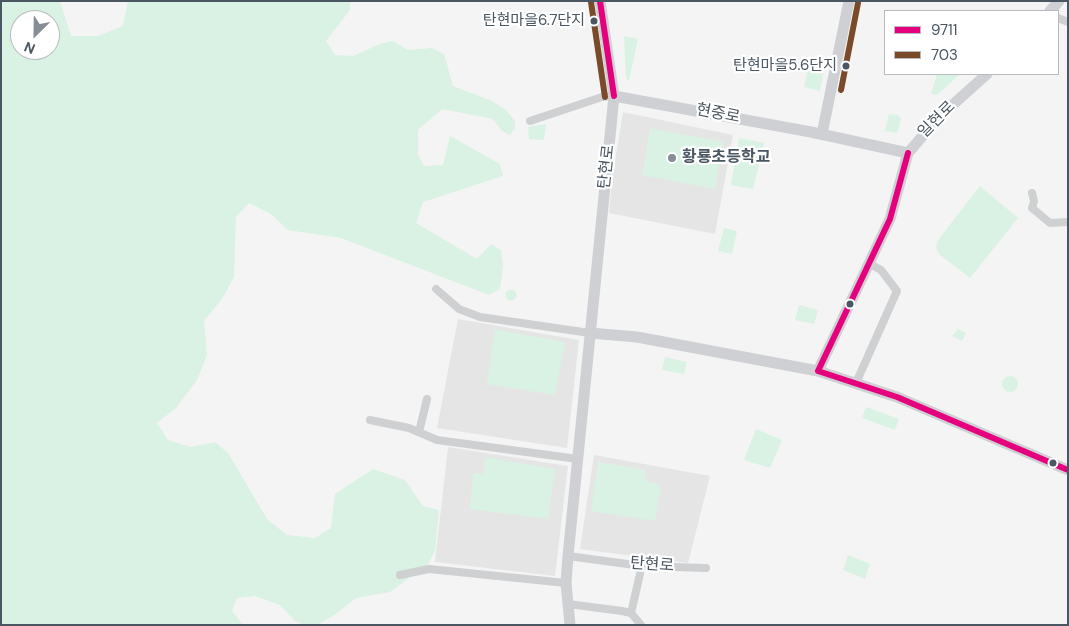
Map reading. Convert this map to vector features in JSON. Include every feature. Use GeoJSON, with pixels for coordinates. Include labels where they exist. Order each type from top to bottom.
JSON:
{"type":"FeatureCollection","features":[{"type":"Feature","properties":{"kind":"main road","name":"탄현로"},"geometry":{"type":"LineString","coordinates":[[570,625],[566,583],[568,556],[614,96],[600,1]]}},
{"type":"Feature","properties":{"kind":"main road"},"geometry":{"type":"LineString","coordinates":[[822,134],[849,1]]}},
{"type":"Feature","properties":{"kind":"main road","name":"일현로"},"geometry":{"type":"LineString","coordinates":[[818,371],[890,219],[908,153],[939,116],[987,75]]}},
{"type":"Feature","properties":{"kind":"main road","name":"현중로"},"geometry":{"type":"LineString","coordinates":[[614,96],[822,134],[908,153]]}},
{"type":"Feature","properties":{"kind":"main road"},"geometry":{"type":"LineString","coordinates":[[590,333],[637,337],[818,371],[897,397],[1068,470]]}},
{"type":"Feature","properties":{"kind":"street"},"geometry":{"type":"LineString","coordinates":[[530,121],[602,97],[614,96]]}},
{"type":"Feature","properties":{"kind":"street"},"geometry":{"type":"LineString","coordinates":[[1032,193],[1034,201],[1032,208],[1050,223],[1067,222]]}},
{"type":"Feature","properties":{"kind":"street"},"geometry":{"type":"LineString","coordinates":[[856,383],[897,291],[881,270],[868,263]]}},
{"type":"Feature","properties":{"kind":"street"},"geometry":{"type":"LineString","coordinates":[[436,289],[459,309],[480,317],[590,333]]}},
{"type":"Feature","properties":{"kind":"street"},"geometry":{"type":"LineString","coordinates":[[419,432],[427,398]]}},
{"type":"Feature","properties":{"kind":"street"},"geometry":{"type":"LineString","coordinates":[[370,420],[410,428],[437,440],[578,458]]}},
{"type":"Feature","properties":{"kind":"street","name":"탄현로"},"geometry":{"type":"LineString","coordinates":[[568,556],[642,566],[706,568]]}},
{"type":"Feature","properties":{"kind":"street"},"geometry":{"type":"LineString","coordinates":[[400,575],[429,569],[566,583]]}},
{"type":"Feature","properties":{"kind":"street"},"geometry":{"type":"LineString","coordinates":[[631,613],[640,574]]}},
{"type":"Feature","properties":{"kind":"street"},"geometry":{"type":"LineString","coordinates":[[568,604],[631,613],[641,625]]}},
{"type":"Feature","properties":{"kind":"shaded area","name":"황룡초등학교"},"geometry":{"type":"Polygon","coordinates":[[[623,112],[733,135],[715,234],[609,213],[612,180],[623,112]]]}},
{"type":"Feature","properties":{"kind":"shaded area"},"geometry":{"type":"Polygon","coordinates":[[[458,319],[579,340],[567,448],[437,428],[458,319]]]}},
{"type":"Feature","properties":{"kind":"shaded area"},"geometry":{"type":"Polygon","coordinates":[[[448,447],[568,466],[555,576],[435,562],[448,447]]]}},
{"type":"Feature","properties":{"kind":"shaded area"},"geometry":{"type":"Polygon","coordinates":[[[594,455],[710,476],[688,563],[580,549],[594,455]]]}},
{"type":"Feature","properties":{"kind":"green space"},"geometry":{"type":"Polygon","coordinates":[[[1,1],[60,1],[71,36],[98,36],[123,26],[128,1],[350,1],[350,10],[326,41],[335,55],[353,56],[380,44],[393,41],[408,50],[432,48],[444,54],[453,86],[492,101],[506,110],[515,121],[515,128],[510,135],[502,131],[493,119],[442,109],[418,130],[418,155],[424,166],[443,165],[450,136],[500,164],[503,176],[423,202],[416,223],[477,259],[491,244],[501,250],[503,265],[500,289],[489,295],[341,238],[288,230],[271,214],[249,203],[236,217],[234,277],[222,299],[204,321],[207,355],[197,380],[176,408],[157,423],[168,440],[191,447],[215,442],[228,453],[267,519],[287,535],[315,538],[331,528],[335,494],[373,469],[405,480],[423,506],[439,510],[435,551],[428,564],[390,592],[356,598],[336,614],[317,625],[305,625],[295,621],[280,605],[255,596],[237,598],[232,611],[243,625],[1,625],[1,1]]]}},
{"type":"Feature","properties":{"kind":"green space"},"geometry":{"type":"Polygon","coordinates":[[[624,36],[638,39],[629,80],[626,79],[624,36]]]}},
{"type":"Feature","properties":{"kind":"green space"},"geometry":{"type":"Polygon","coordinates":[[[811,57],[826,60],[820,91],[804,87],[811,57]]]}},
{"type":"Feature","properties":{"kind":"green space"},"geometry":{"type":"Polygon","coordinates":[[[937,75],[959,75],[937,95],[931,94],[937,75]]]}},
{"type":"Feature","properties":{"kind":"green space"},"geometry":{"type":"Polygon","coordinates":[[[889,114],[898,115],[901,119],[897,133],[885,131],[889,114]]]}},
{"type":"Feature","properties":{"kind":"green space"},"geometry":{"type":"Polygon","coordinates":[[[546,124],[544,140],[529,139],[528,127],[546,124]]]}},
{"type":"Feature","properties":{"kind":"green space"},"geometry":{"type":"Polygon","coordinates":[[[650,128],[723,142],[715,189],[642,175],[650,128]]]}},
{"type":"Feature","properties":{"kind":"green space"},"geometry":{"type":"Polygon","coordinates":[[[739,138],[764,143],[753,189],[731,185],[739,138]]]}},
{"type":"Feature","properties":{"kind":"green space"},"geometry":{"type":"Polygon","coordinates":[[[980,186],[1018,218],[970,278],[939,254],[936,247],[938,240],[980,186]]]}},
{"type":"Feature","properties":{"kind":"green space"},"geometry":{"type":"Polygon","coordinates":[[[724,228],[737,231],[732,254],[718,251],[724,228]]]}},
{"type":"Feature","properties":{"kind":"green space"},"geometry":{"type":"Polygon","coordinates":[[[511,289],[517,295],[511,301],[505,295],[511,289]]]}},
{"type":"Feature","properties":{"kind":"green space"},"geometry":{"type":"Polygon","coordinates":[[[799,305],[818,310],[814,324],[795,320],[799,305]]]}},
{"type":"Feature","properties":{"kind":"green space"},"geometry":{"type":"Polygon","coordinates":[[[495,329],[565,342],[555,395],[487,384],[495,329]]]}},
{"type":"Feature","properties":{"kind":"green space"},"geometry":{"type":"Polygon","coordinates":[[[958,329],[966,333],[962,341],[952,336],[958,329]]]}},
{"type":"Feature","properties":{"kind":"green space"},"geometry":{"type":"Polygon","coordinates":[[[665,357],[687,362],[684,374],[662,370],[665,357]]]}},
{"type":"Feature","properties":{"kind":"green space"},"geometry":{"type":"Polygon","coordinates":[[[1010,376],[1016,378],[1018,384],[1016,390],[1010,392],[1004,390],[1002,384],[1004,378],[1010,376]]]}},
{"type":"Feature","properties":{"kind":"green space"},"geometry":{"type":"Polygon","coordinates":[[[866,407],[899,419],[895,430],[862,418],[866,407]]]}},
{"type":"Feature","properties":{"kind":"green space"},"geometry":{"type":"Polygon","coordinates":[[[756,429],[782,440],[770,468],[744,460],[756,429]]]}},
{"type":"Feature","properties":{"kind":"green space"},"geometry":{"type":"Polygon","coordinates":[[[485,457],[555,469],[548,519],[470,509],[473,473],[483,474],[485,457]]]}},
{"type":"Feature","properties":{"kind":"green space"},"geometry":{"type":"Polygon","coordinates":[[[598,462],[645,470],[648,482],[661,485],[655,521],[591,511],[598,462]]]}},
{"type":"Feature","properties":{"kind":"green space"},"geometry":{"type":"Polygon","coordinates":[[[848,555],[870,564],[865,579],[843,570],[848,555]]]}},
{"type":"Feature","properties":{"kind":"transit line","name":"9711"},"geometry":{"type":"LineString","coordinates":[[600,1],[614,96]]}},
{"type":"Feature","properties":{"kind":"transit line","name":"703"},"geometry":{"type":"LineString","coordinates":[[591,2],[605,97]]}},
{"type":"Feature","properties":{"kind":"transit line","name":"703"},"geometry":{"type":"LineString","coordinates":[[841,90],[858,3]]}},
{"type":"Feature","properties":{"kind":"transit line","name":"9711"},"geometry":{"type":"LineString","coordinates":[[908,153],[890,219],[818,371],[897,397],[1068,470]]}},
{"type":"Feature","properties":{"kind":"place","name":"탄현마을6.7단지"},"geometry":{"type":"Point","coordinates":[594,21]}},
{"type":"Feature","properties":{"kind":"place","name":"탄현마을5.6단지"},"geometry":{"type":"Point","coordinates":[846,66]}},
{"type":"Feature","properties":{"kind":"place","name":"황룡초등학교"},"geometry":{"type":"Point","coordinates":[672,158]}}]}
